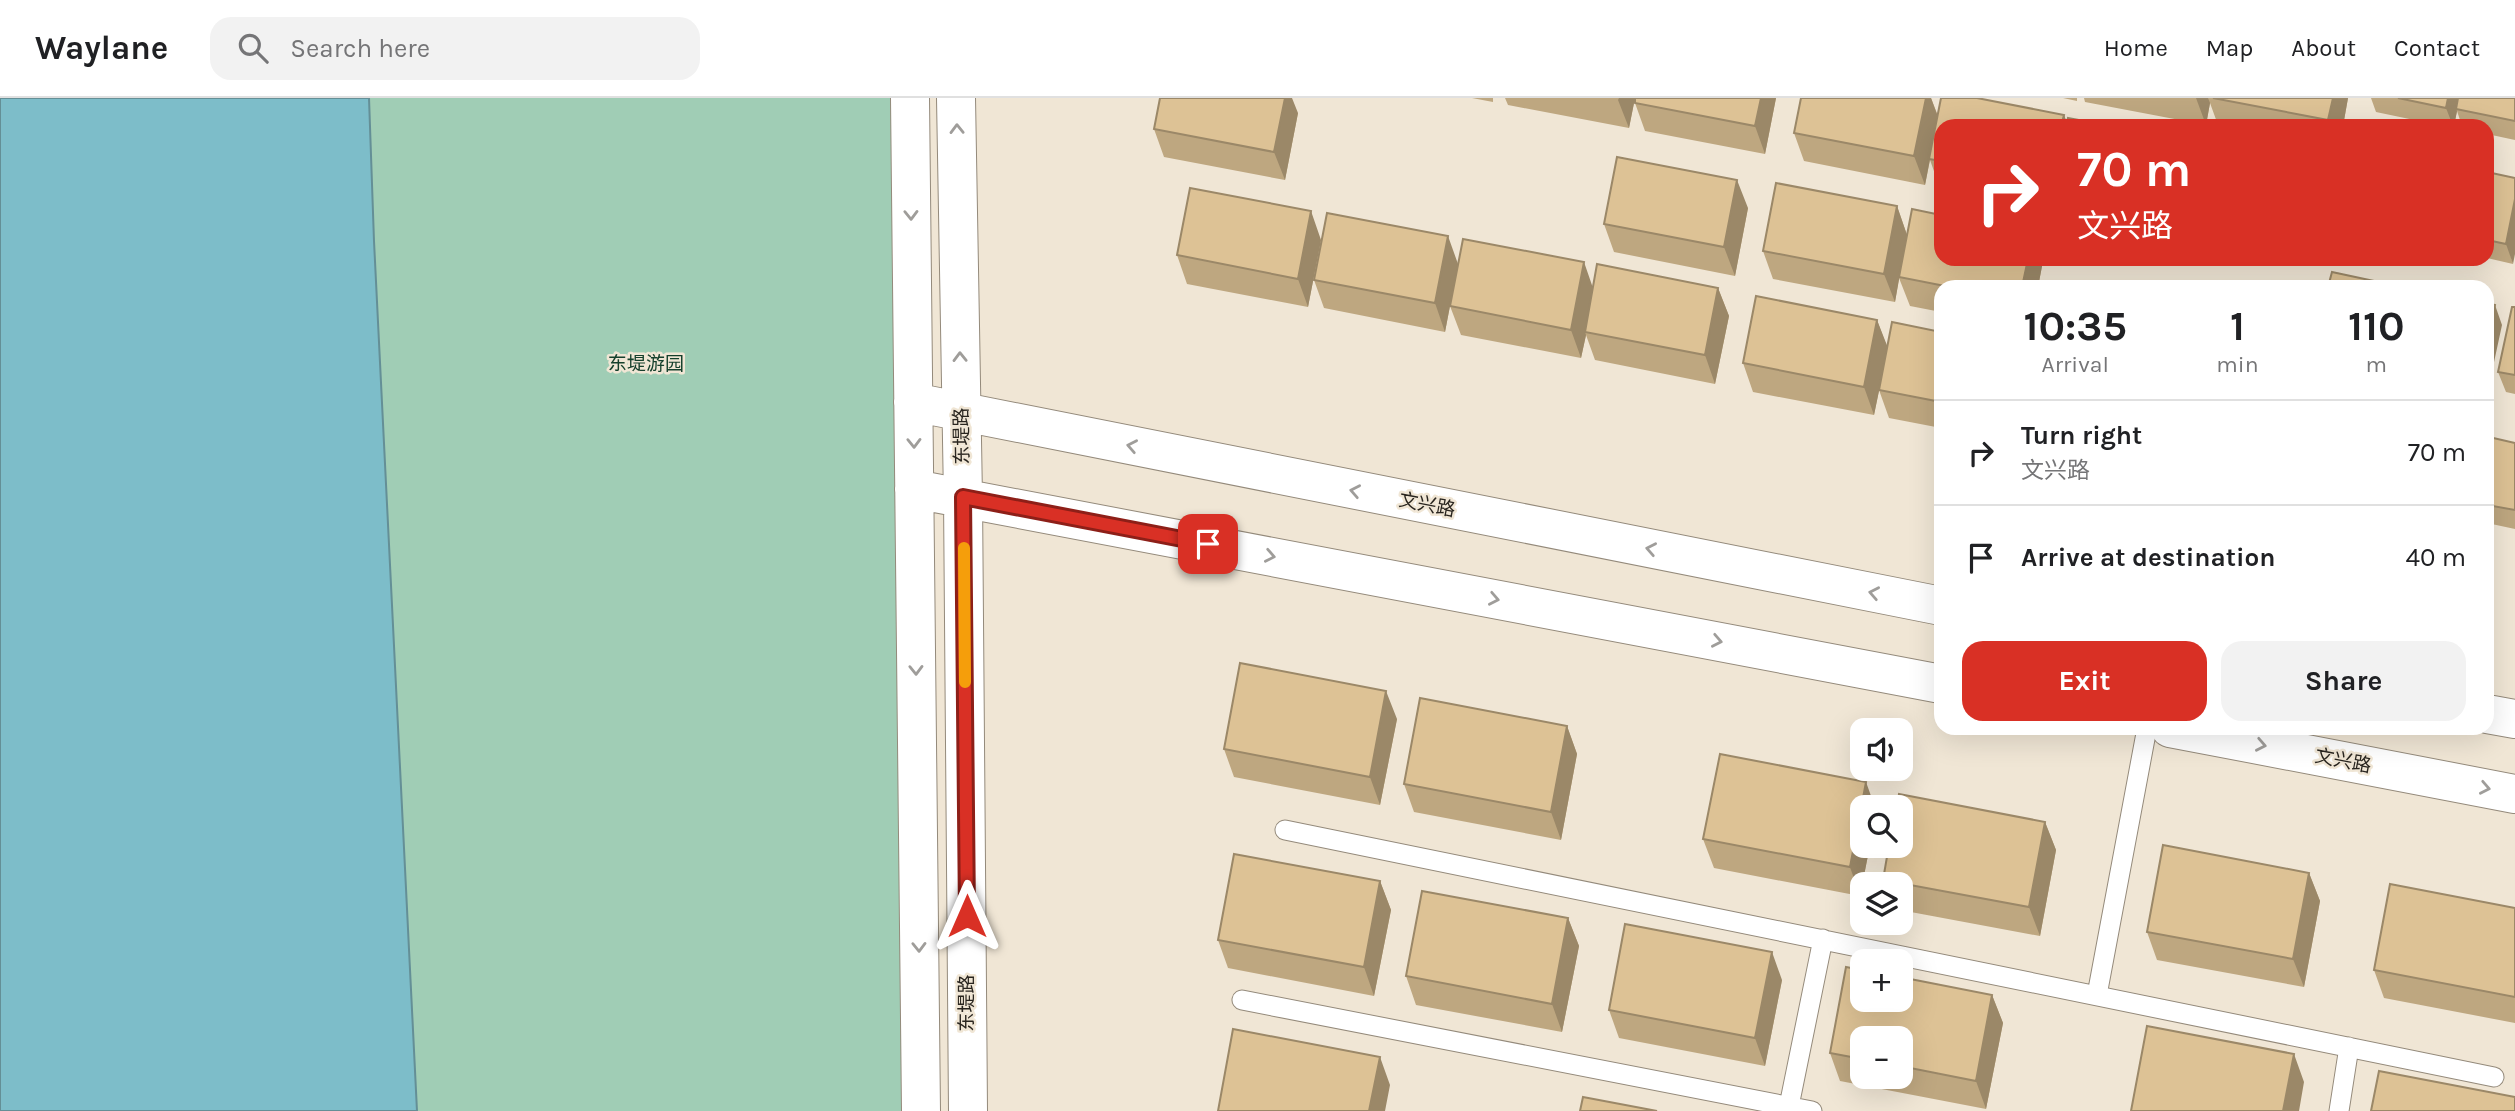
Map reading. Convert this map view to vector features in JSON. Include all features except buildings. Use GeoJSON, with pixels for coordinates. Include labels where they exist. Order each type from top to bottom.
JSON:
{"type":"FeatureCollection","features":[{"type":"Feature","properties":{"kind":"main road"},"geometry":{"type":"LineString","coordinates":[[910,98],[921,1111]]}},
{"type":"Feature","properties":{"kind":"main road","name":"东堤路"},"geometry":{"type":"LineString","coordinates":[[956,98],[963,497],[968,1111]]}},
{"type":"Feature","properties":{"kind":"main road","name":"文兴路"},"geometry":{"type":"LineString","coordinates":[[913,402],[1934,605]]}},
{"type":"Feature","properties":{"kind":"main road"},"geometry":{"type":"LineString","coordinates":[[914,489],[1934,683]]}},
{"type":"Feature","properties":{"kind":"main road"},"geometry":{"type":"LineString","coordinates":[[2494,715],[2515,719]]}},
{"type":"Feature","properties":{"kind":"main road","name":"文兴路"},"geometry":{"type":"LineString","coordinates":[[2207,735],[2515,794]]}},
{"type":"Feature","properties":{"kind":"lane"},"geometry":{"type":"LineString","coordinates":[[2097,995],[2146,735]]}},
{"type":"Feature","properties":{"kind":"lane"},"geometry":{"type":"LineString","coordinates":[[1285,830],[2494,1077]]}},
{"type":"Feature","properties":{"kind":"lane"},"geometry":{"type":"LineString","coordinates":[[1789,1109],[1823,939]]}},
{"type":"Feature","properties":{"kind":"lane"},"geometry":{"type":"LineString","coordinates":[[1242,1000],[1789,1109],[1812,1111]]}},
{"type":"Feature","properties":{"kind":"lane"},"geometry":{"type":"LineString","coordinates":[[2339,1111],[2349,1047]]}},
{"type":"Feature","properties":{"kind":"green space","name":"东堤游园"},"geometry":{"type":"Polygon","coordinates":[[[369,98],[910,98],[921,1111],[417,1111],[369,98]]]}},
{"type":"Feature","properties":{"kind":"water"},"geometry":{"type":"Polygon","coordinates":[[[0,98],[369,98],[417,1111],[0,1111],[0,98]]]}},
{"type":"Feature","properties":{"kind":"slow traffic"},"geometry":{"type":"LineString","coordinates":[[964,548],[965,682]]}},
{"type":"Feature","properties":{"kind":"route"},"geometry":{"type":"LineString","coordinates":[[967,916],[963,497],[1208,544]]}}]}
